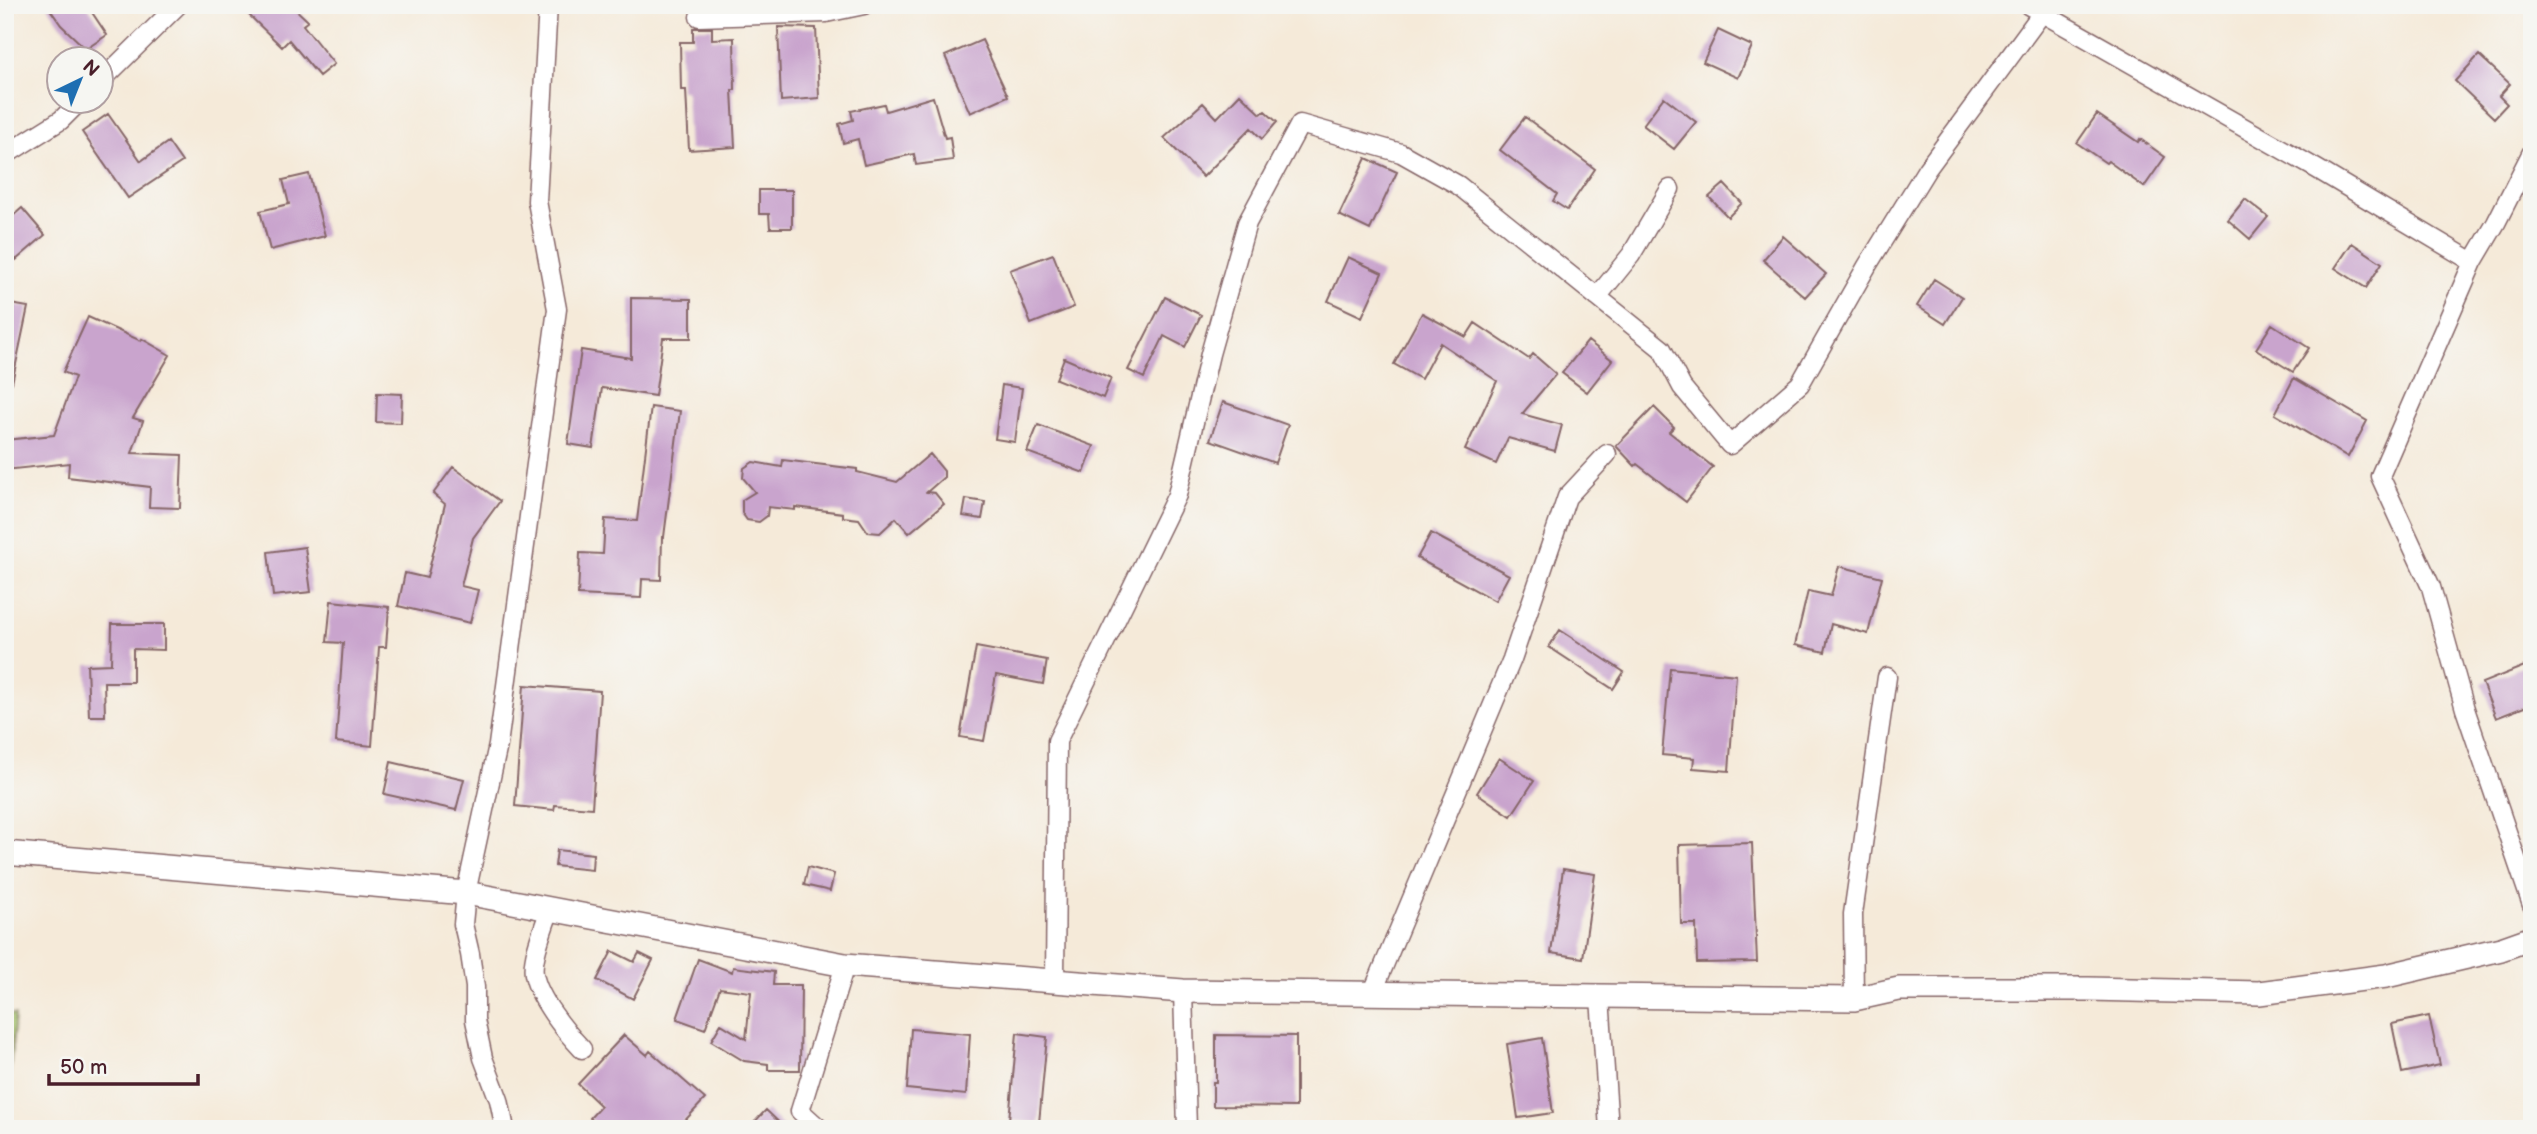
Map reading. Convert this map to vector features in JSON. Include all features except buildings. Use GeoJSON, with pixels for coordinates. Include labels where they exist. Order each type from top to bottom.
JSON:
{"type":"FeatureCollection","features":[{"type":"Feature","properties":{"kind":"street"},"geometry":{"type":"LineString","coordinates":[[116,66],[178,5]]}},
{"type":"Feature","properties":{"kind":"street"},"geometry":{"type":"LineString","coordinates":[[505,1129],[499,1100],[483,1058],[475,1020],[475,987],[463,924],[466,893],[498,744],[557,309],[537,201],[548,5]]}},
{"type":"Feature","properties":{"kind":"street"},"geometry":{"type":"LineString","coordinates":[[699,17],[826,13],[864,5]]}},
{"type":"Feature","properties":{"kind":"street"},"geometry":{"type":"LineString","coordinates":[[1055,981],[1057,741],[1177,495],[1210,354],[1247,223],[1300,124],[1401,153],[1458,185],[1662,349],[1682,387],[1730,445],[1800,384],[1867,266],[1927,169],[2035,9],[2317,169],[2473,262]]}},
{"type":"Feature","properties":{"kind":"street"},"geometry":{"type":"LineString","coordinates":[[5,155],[65,116]]}},
{"type":"Feature","properties":{"kind":"street"},"geometry":{"type":"LineString","coordinates":[[2532,152],[2473,262],[2380,477],[2431,587],[2465,709],[2532,905]]}},
{"type":"Feature","properties":{"kind":"street"},"geometry":{"type":"LineString","coordinates":[[1597,297],[1631,255],[1670,189]]}},
{"type":"Feature","properties":{"kind":"street"},"geometry":{"type":"LineString","coordinates":[[1372,994],[1513,659],[1567,497],[1607,454]]}},
{"type":"Feature","properties":{"kind":"street"},"geometry":{"type":"LineString","coordinates":[[1854,999],[1853,914],[1887,677]]}},
{"type":"Feature","properties":{"kind":"street"},"geometry":{"type":"LineString","coordinates":[[5,853],[466,893],[845,965],[1183,991],[1854,999],[1899,989],[2089,989],[2259,993],[2386,976],[2501,949],[2532,937]]}},
{"type":"Feature","properties":{"kind":"street"},"geometry":{"type":"LineString","coordinates":[[550,909],[533,972],[541,993],[582,1049]]}},
{"type":"Feature","properties":{"kind":"street"},"geometry":{"type":"LineString","coordinates":[[820,1129],[800,1111],[845,965]]}},
{"type":"Feature","properties":{"kind":"street"},"geometry":{"type":"LineString","coordinates":[[1183,991],[1187,1129]]}},
{"type":"Feature","properties":{"kind":"street"},"geometry":{"type":"LineString","coordinates":[[1600,997],[1609,1129]]}},
{"type":"Feature","properties":{"kind":"green space"},"geometry":{"type":"Polygon","coordinates":[[[5,1014],[15,1015],[7,1104],[5,1103],[5,1014]]]}}]}
